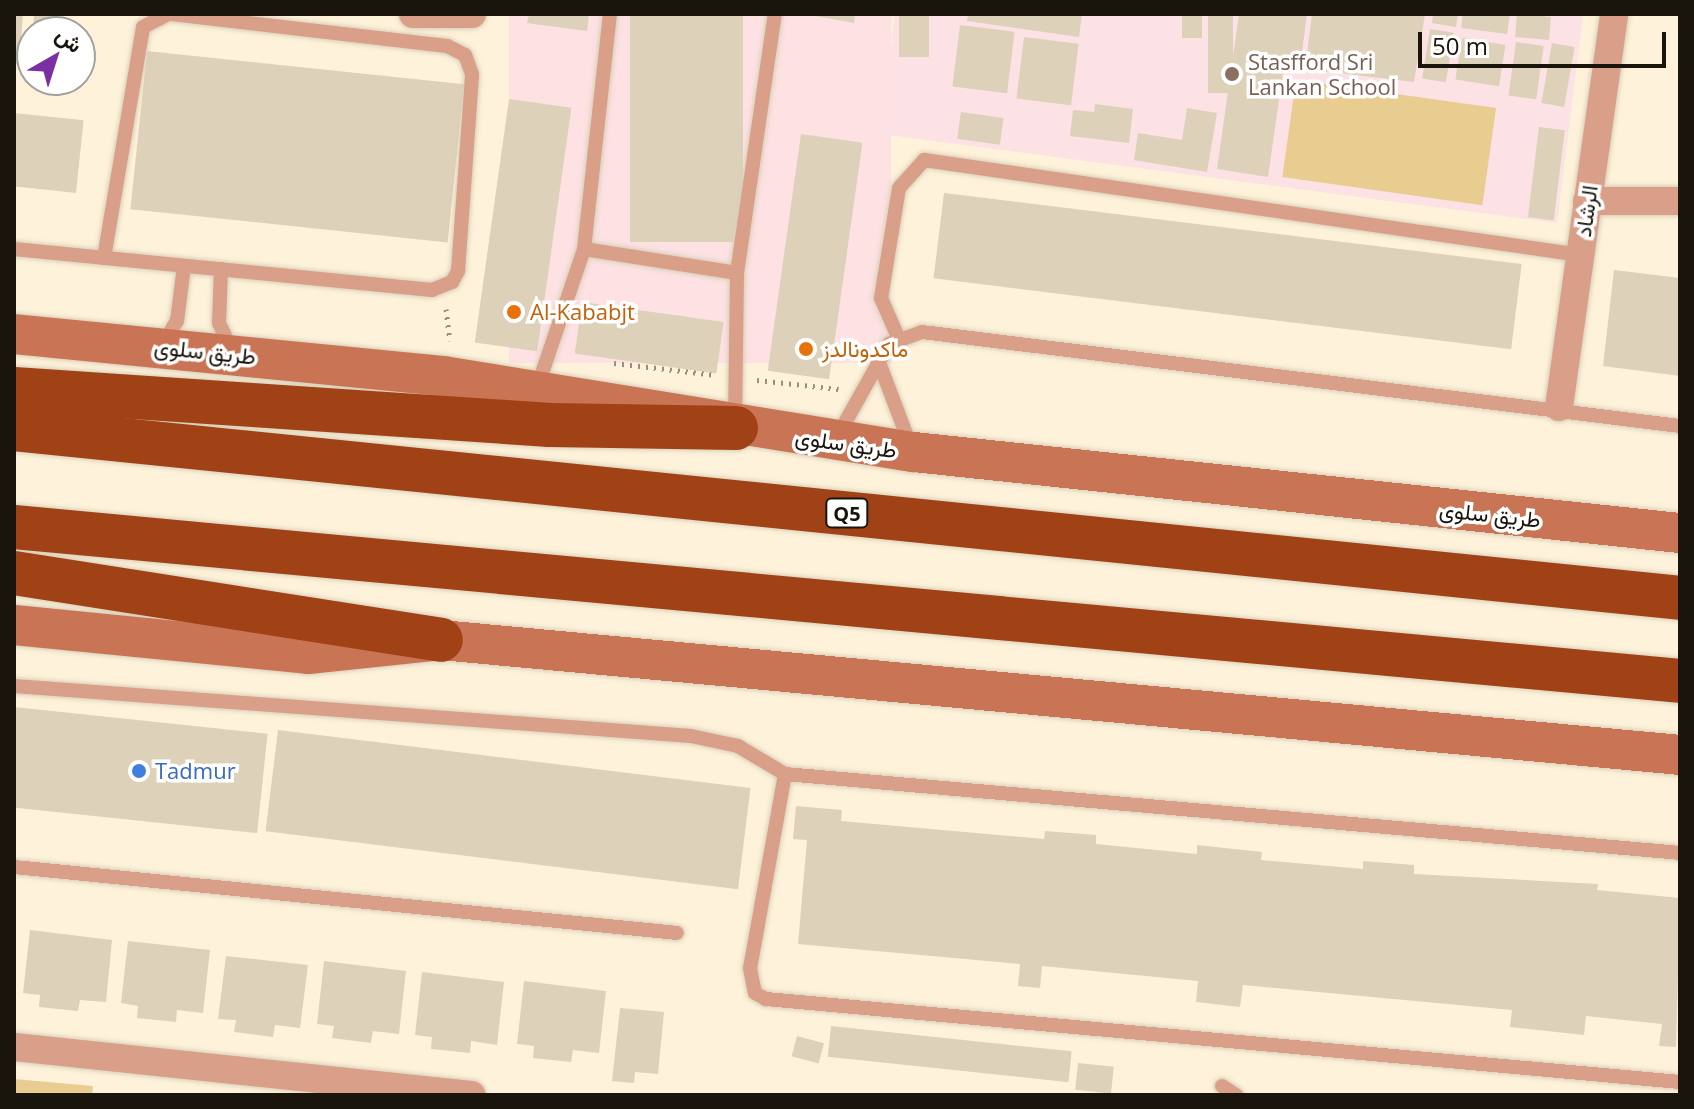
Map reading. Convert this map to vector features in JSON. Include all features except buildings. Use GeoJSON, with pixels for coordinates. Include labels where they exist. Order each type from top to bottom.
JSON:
{"type":"FeatureCollection","features":[{"type":"Feature","properties":{"kind":"highway"},"geometry":{"type":"LineString","coordinates":[[14,389],[550,425],[736,428]]}},
{"type":"Feature","properties":{"kind":"highway","name":"Q5"},"geometry":{"type":"LineString","coordinates":[[14,429],[1680,598]]}},
{"type":"Feature","properties":{"kind":"highway"},"geometry":{"type":"LineString","coordinates":[[14,527],[1680,681]]}},
{"type":"Feature","properties":{"kind":"highway"},"geometry":{"type":"LineString","coordinates":[[14,573],[441,640]]}},
{"type":"Feature","properties":{"kind":"main road","name":"طريق سلوى"},"geometry":{"type":"LineString","coordinates":[[14,334],[443,376],[736,428],[914,452],[1680,533]]}},
{"type":"Feature","properties":{"kind":"main road"},"geometry":{"type":"LineString","coordinates":[[14,625],[308,654],[441,640],[1680,755]]}},
{"type":"Feature","properties":{"kind":"street"},"geometry":{"type":"LineString","coordinates":[[413,14],[472,14]]}},
{"type":"Feature","properties":{"kind":"street","name":"الرشاد"},"geometry":{"type":"LineString","coordinates":[[1559,407],[1614,14]]}},
{"type":"Feature","properties":{"kind":"street"},"geometry":{"type":"LineString","coordinates":[[1587,201],[1680,201]]}},
{"type":"Feature","properties":{"kind":"street"},"geometry":{"type":"LineString","coordinates":[[14,1047],[368,1089],[471,1095]]}},
{"type":"Feature","properties":{"kind":"lane"},"geometry":{"type":"LineString","coordinates":[[14,249],[104,258],[184,266],[445,288],[458,271],[472,74],[465,55],[447,46],[171,14],[151,19],[141,36],[104,258]]}},
{"type":"Feature","properties":{"kind":"lane"},"geometry":{"type":"LineString","coordinates":[[535,393],[552,356],[584,249],[610,14]]}},
{"type":"Feature","properties":{"kind":"lane"},"geometry":{"type":"LineString","coordinates":[[736,428],[732,377],[737,273],[775,14]]}},
{"type":"Feature","properties":{"kind":"lane"},"geometry":{"type":"LineString","coordinates":[[898,337],[881,298],[899,188],[924,160],[1580,255]]}},
{"type":"Feature","properties":{"kind":"lane"},"geometry":{"type":"LineString","coordinates":[[584,249],[737,273]]}},
{"type":"Feature","properties":{"kind":"lane"},"geometry":{"type":"LineString","coordinates":[[161,346],[177,321],[184,266]]}},
{"type":"Feature","properties":{"kind":"lane"},"geometry":{"type":"LineString","coordinates":[[221,269],[219,323],[233,354]]}},
{"type":"Feature","properties":{"kind":"lane"},"geometry":{"type":"LineString","coordinates":[[834,441],[898,337],[922,332],[1559,407],[1680,426]]}},
{"type":"Feature","properties":{"kind":"lane"},"geometry":{"type":"LineString","coordinates":[[880,365],[914,452]]}},
{"type":"Feature","properties":{"kind":"lane"},"geometry":{"type":"LineString","coordinates":[[14,686],[691,736],[738,746],[785,774],[1680,853]]}},
{"type":"Feature","properties":{"kind":"lane"},"geometry":{"type":"LineString","coordinates":[[785,774],[750,968],[755,993],[766,999],[1680,1082]]}},
{"type":"Feature","properties":{"kind":"lane"},"geometry":{"type":"LineString","coordinates":[[14,867],[677,933]]}},
{"type":"Feature","properties":{"kind":"lane"},"geometry":{"type":"LineString","coordinates":[[1222,1086],[1236,1095]]}},
{"type":"Feature","properties":{"kind":"path"},"geometry":{"type":"LineString","coordinates":[[445,288],[448,340],[462,343]]}},
{"type":"Feature","properties":{"kind":"path"},"geometry":{"type":"LineString","coordinates":[[552,356],[866,392]]}},
{"type":"Feature","properties":{"kind":"shaded area"},"geometry":{"type":"Polygon","coordinates":[[[509,14],[891,14],[891,363],[509,363],[509,14]]]}},
{"type":"Feature","properties":{"kind":"shaded area","name":"Stasfford Sri Lankan School"},"geometry":{"type":"Polygon","coordinates":[[[895,14],[1583,14],[1557,223],[881,134],[895,14]]]}},
{"type":"Feature","properties":{"kind":"shaded area"},"geometry":{"type":"Polygon","coordinates":[[[1296,80],[1496,108],[1482,205],[1282,177],[1296,80]]]}},
{"type":"Feature","properties":{"kind":"shaded area"},"geometry":{"type":"Polygon","coordinates":[[[14,1079],[93,1086],[92,1095],[14,1095],[14,1079]]]}},
{"type":"Feature","properties":{"kind":"place","name":"Stasfford Sri Lankan School"},"geometry":{"type":"Point","coordinates":[1232,74]}},
{"type":"Feature","properties":{"kind":"place","name":"Al-Kababjt"},"geometry":{"type":"Point","coordinates":[514,312]}},
{"type":"Feature","properties":{"kind":"place","name":"ماكدونالدز"},"geometry":{"type":"Point","coordinates":[806,349]}},
{"type":"Feature","properties":{"kind":"place","name":"Tadmur"},"geometry":{"type":"Point","coordinates":[139,771]}}]}
